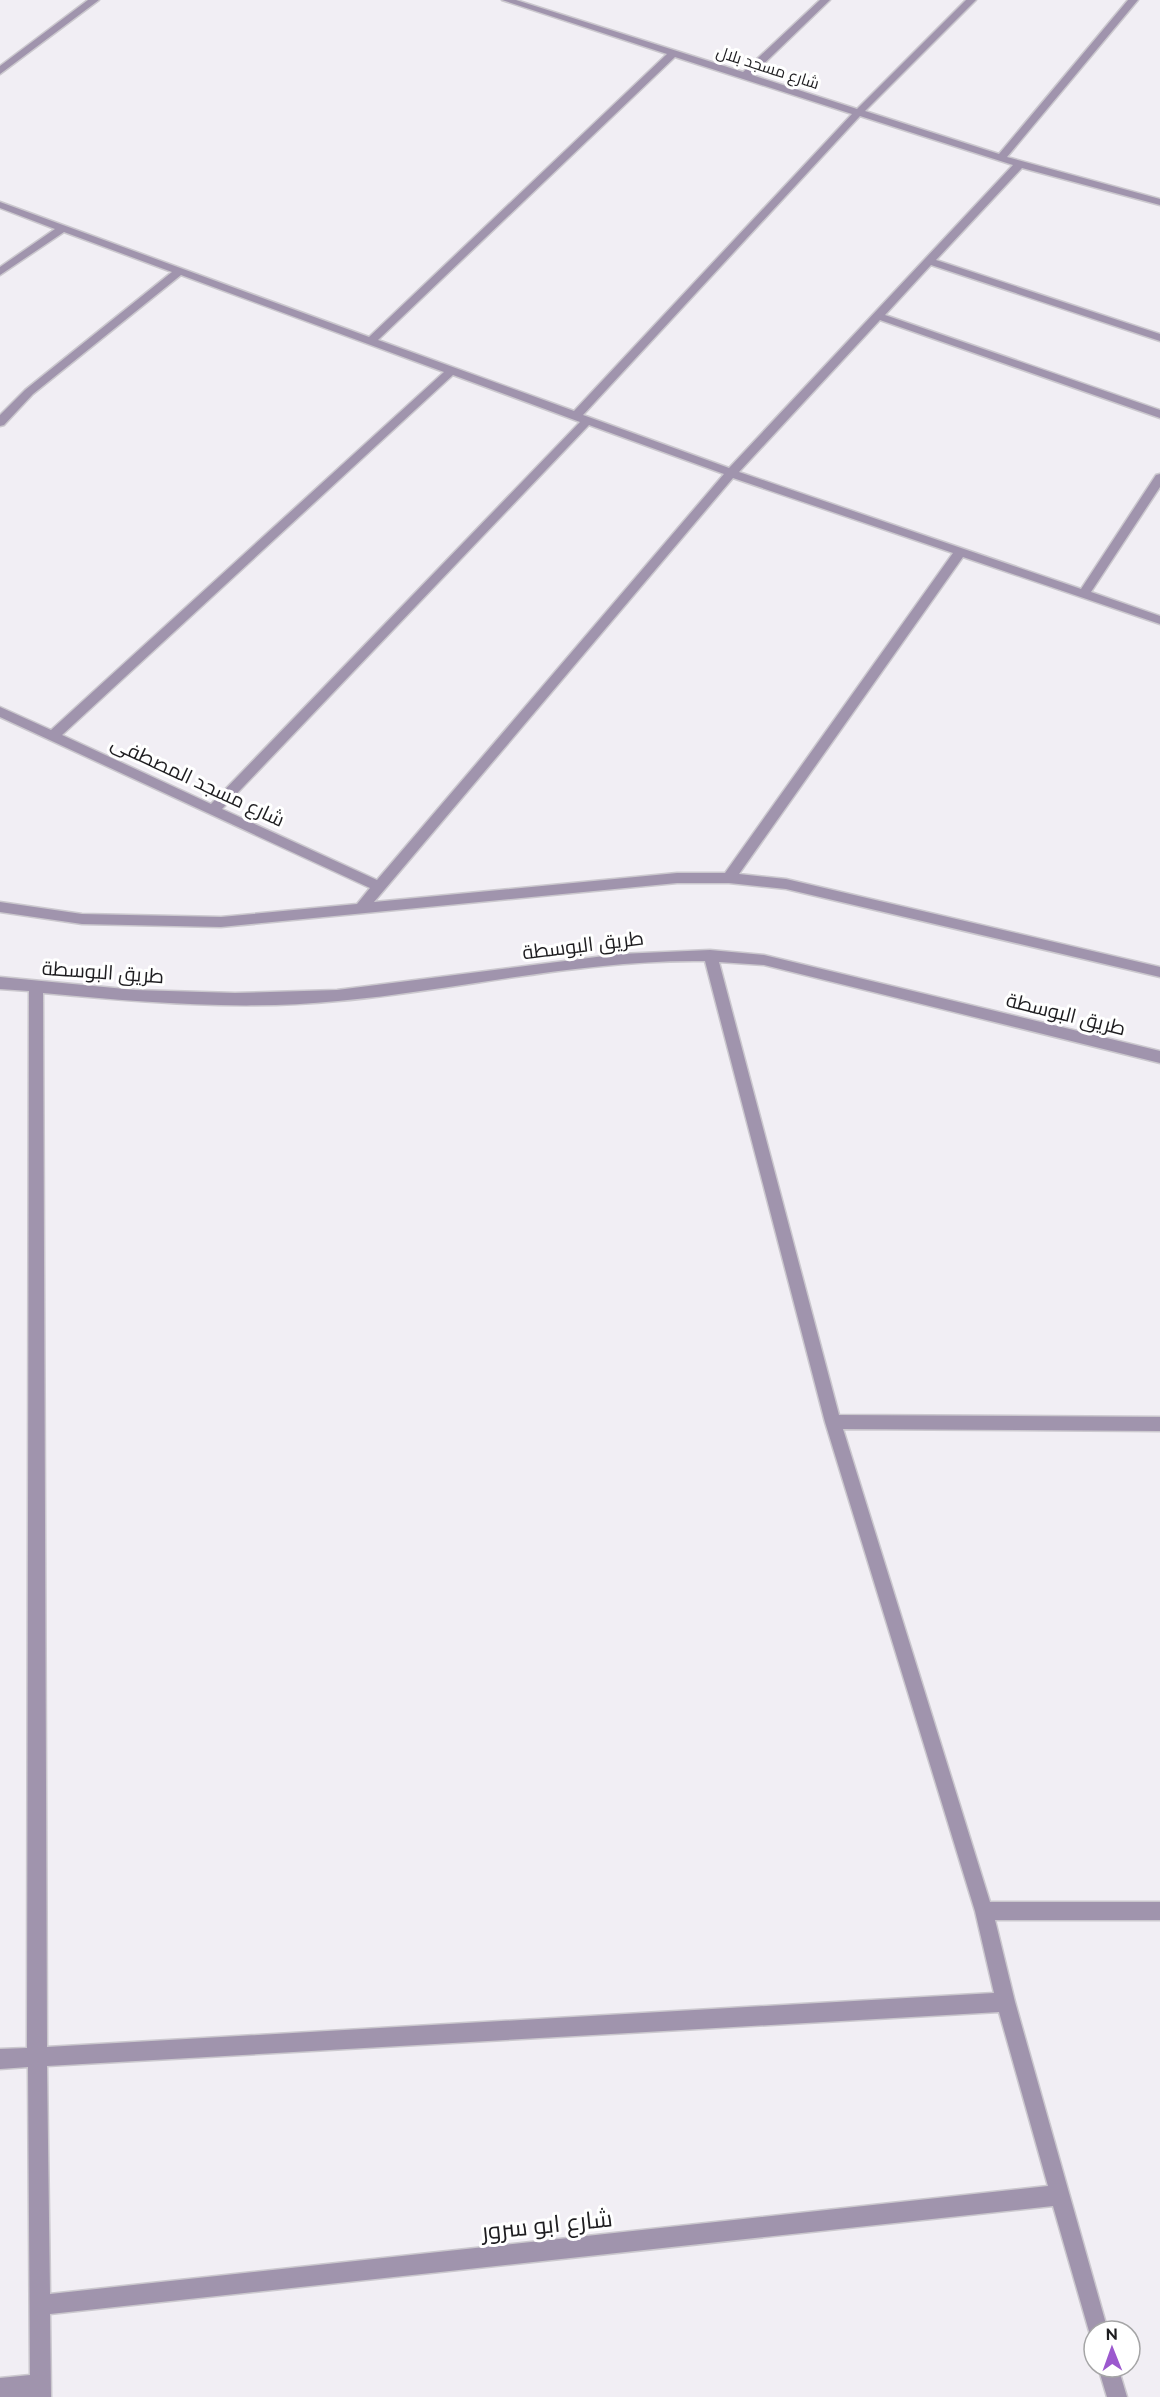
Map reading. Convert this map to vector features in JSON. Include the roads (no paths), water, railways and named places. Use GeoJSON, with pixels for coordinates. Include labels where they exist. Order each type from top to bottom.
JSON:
{"type":"FeatureCollection","features":[{"type":"Feature","properties":{"kind":"street"},"geometry":{"type":"LineString","coordinates":[[0,71],[94,0]]}},
{"type":"Feature","properties":{"kind":"street","name":"شارع مسجد بلال"},"geometry":{"type":"LineString","coordinates":[[507,0],[1020,164],[1160,202]]}},
{"type":"Feature","properties":{"kind":"street"},"geometry":{"type":"LineString","coordinates":[[745,76],[825,0]]}},
{"type":"Feature","properties":{"kind":"street"},"geometry":{"type":"LineString","coordinates":[[575,417],[859,112],[971,0]]}},
{"type":"Feature","properties":{"kind":"street"},"geometry":{"type":"LineString","coordinates":[[1001,158],[1133,0]]}},
{"type":"Feature","properties":{"kind":"street"},"geometry":{"type":"LineString","coordinates":[[371,341],[674,53]]}},
{"type":"Feature","properties":{"kind":"street"},"geometry":{"type":"LineString","coordinates":[[360,909],[731,474],[1020,164]]}},
{"type":"Feature","properties":{"kind":"street"},"geometry":{"type":"LineString","coordinates":[[0,205],[731,474],[1160,620]]}},
{"type":"Feature","properties":{"kind":"street"},"geometry":{"type":"LineString","coordinates":[[0,272],[63,228]]}},
{"type":"Feature","properties":{"kind":"street"},"geometry":{"type":"LineString","coordinates":[[930,261],[1160,338]]}},
{"type":"Feature","properties":{"kind":"street"},"geometry":{"type":"LineString","coordinates":[[0,422],[29,392],[180,271]]}},
{"type":"Feature","properties":{"kind":"street"},"geometry":{"type":"LineString","coordinates":[[878,316],[1160,414]]}},
{"type":"Feature","properties":{"kind":"street"},"geometry":{"type":"LineString","coordinates":[[53,736],[451,371]]}},
{"type":"Feature","properties":{"kind":"street"},"geometry":{"type":"LineString","coordinates":[[214,809],[588,421]]}},
{"type":"Feature","properties":{"kind":"street"},"geometry":{"type":"LineString","coordinates":[[1084,594],[1160,478]]}},
{"type":"Feature","properties":{"kind":"street"},"geometry":{"type":"LineString","coordinates":[[729,878],[960,552]]}},
{"type":"Feature","properties":{"kind":"street","name":"شارع مسجد المصطفى"},"geometry":{"type":"LineString","coordinates":[[0,712],[379,887]]}},
{"type":"Feature","properties":{"kind":"street"},"geometry":{"type":"LineString","coordinates":[[0,907],[82,919],[152,922],[232,921],[677,878],[729,878],[786,884],[1160,972]]}},
{"type":"Feature","properties":{"kind":"street","name":"طريق البوسطة"},"geometry":{"type":"LineString","coordinates":[[0,983],[135,996],[235,999],[337,996],[620,959],[665,955],[710,955],[765,960],[1160,1057]]}},
{"type":"Feature","properties":{"kind":"street"},"geometry":{"type":"LineString","coordinates":[[710,955],[833,1422],[984,1911],[1006,2002],[1095,2319]]}},
{"type":"Feature","properties":{"kind":"street"},"geometry":{"type":"LineString","coordinates":[[0,2388],[40,2391],[37,2056],[36,987]]}},
{"type":"Feature","properties":{"kind":"street"},"geometry":{"type":"LineString","coordinates":[[833,1422],[1160,1424]]}},
{"type":"Feature","properties":{"kind":"street"},"geometry":{"type":"LineString","coordinates":[[984,1911],[1160,1911]]}},
{"type":"Feature","properties":{"kind":"street"},"geometry":{"type":"LineString","coordinates":[[0,2059],[1006,2002]]}},
{"type":"Feature","properties":{"kind":"street","name":"شارع ابو سرور"},"geometry":{"type":"LineString","coordinates":[[40,2305],[1060,2195]]}},
{"type":"Feature","properties":{"kind":"street"},"geometry":{"type":"LineString","coordinates":[[1112,2379],[1117,2397]]}}]}
